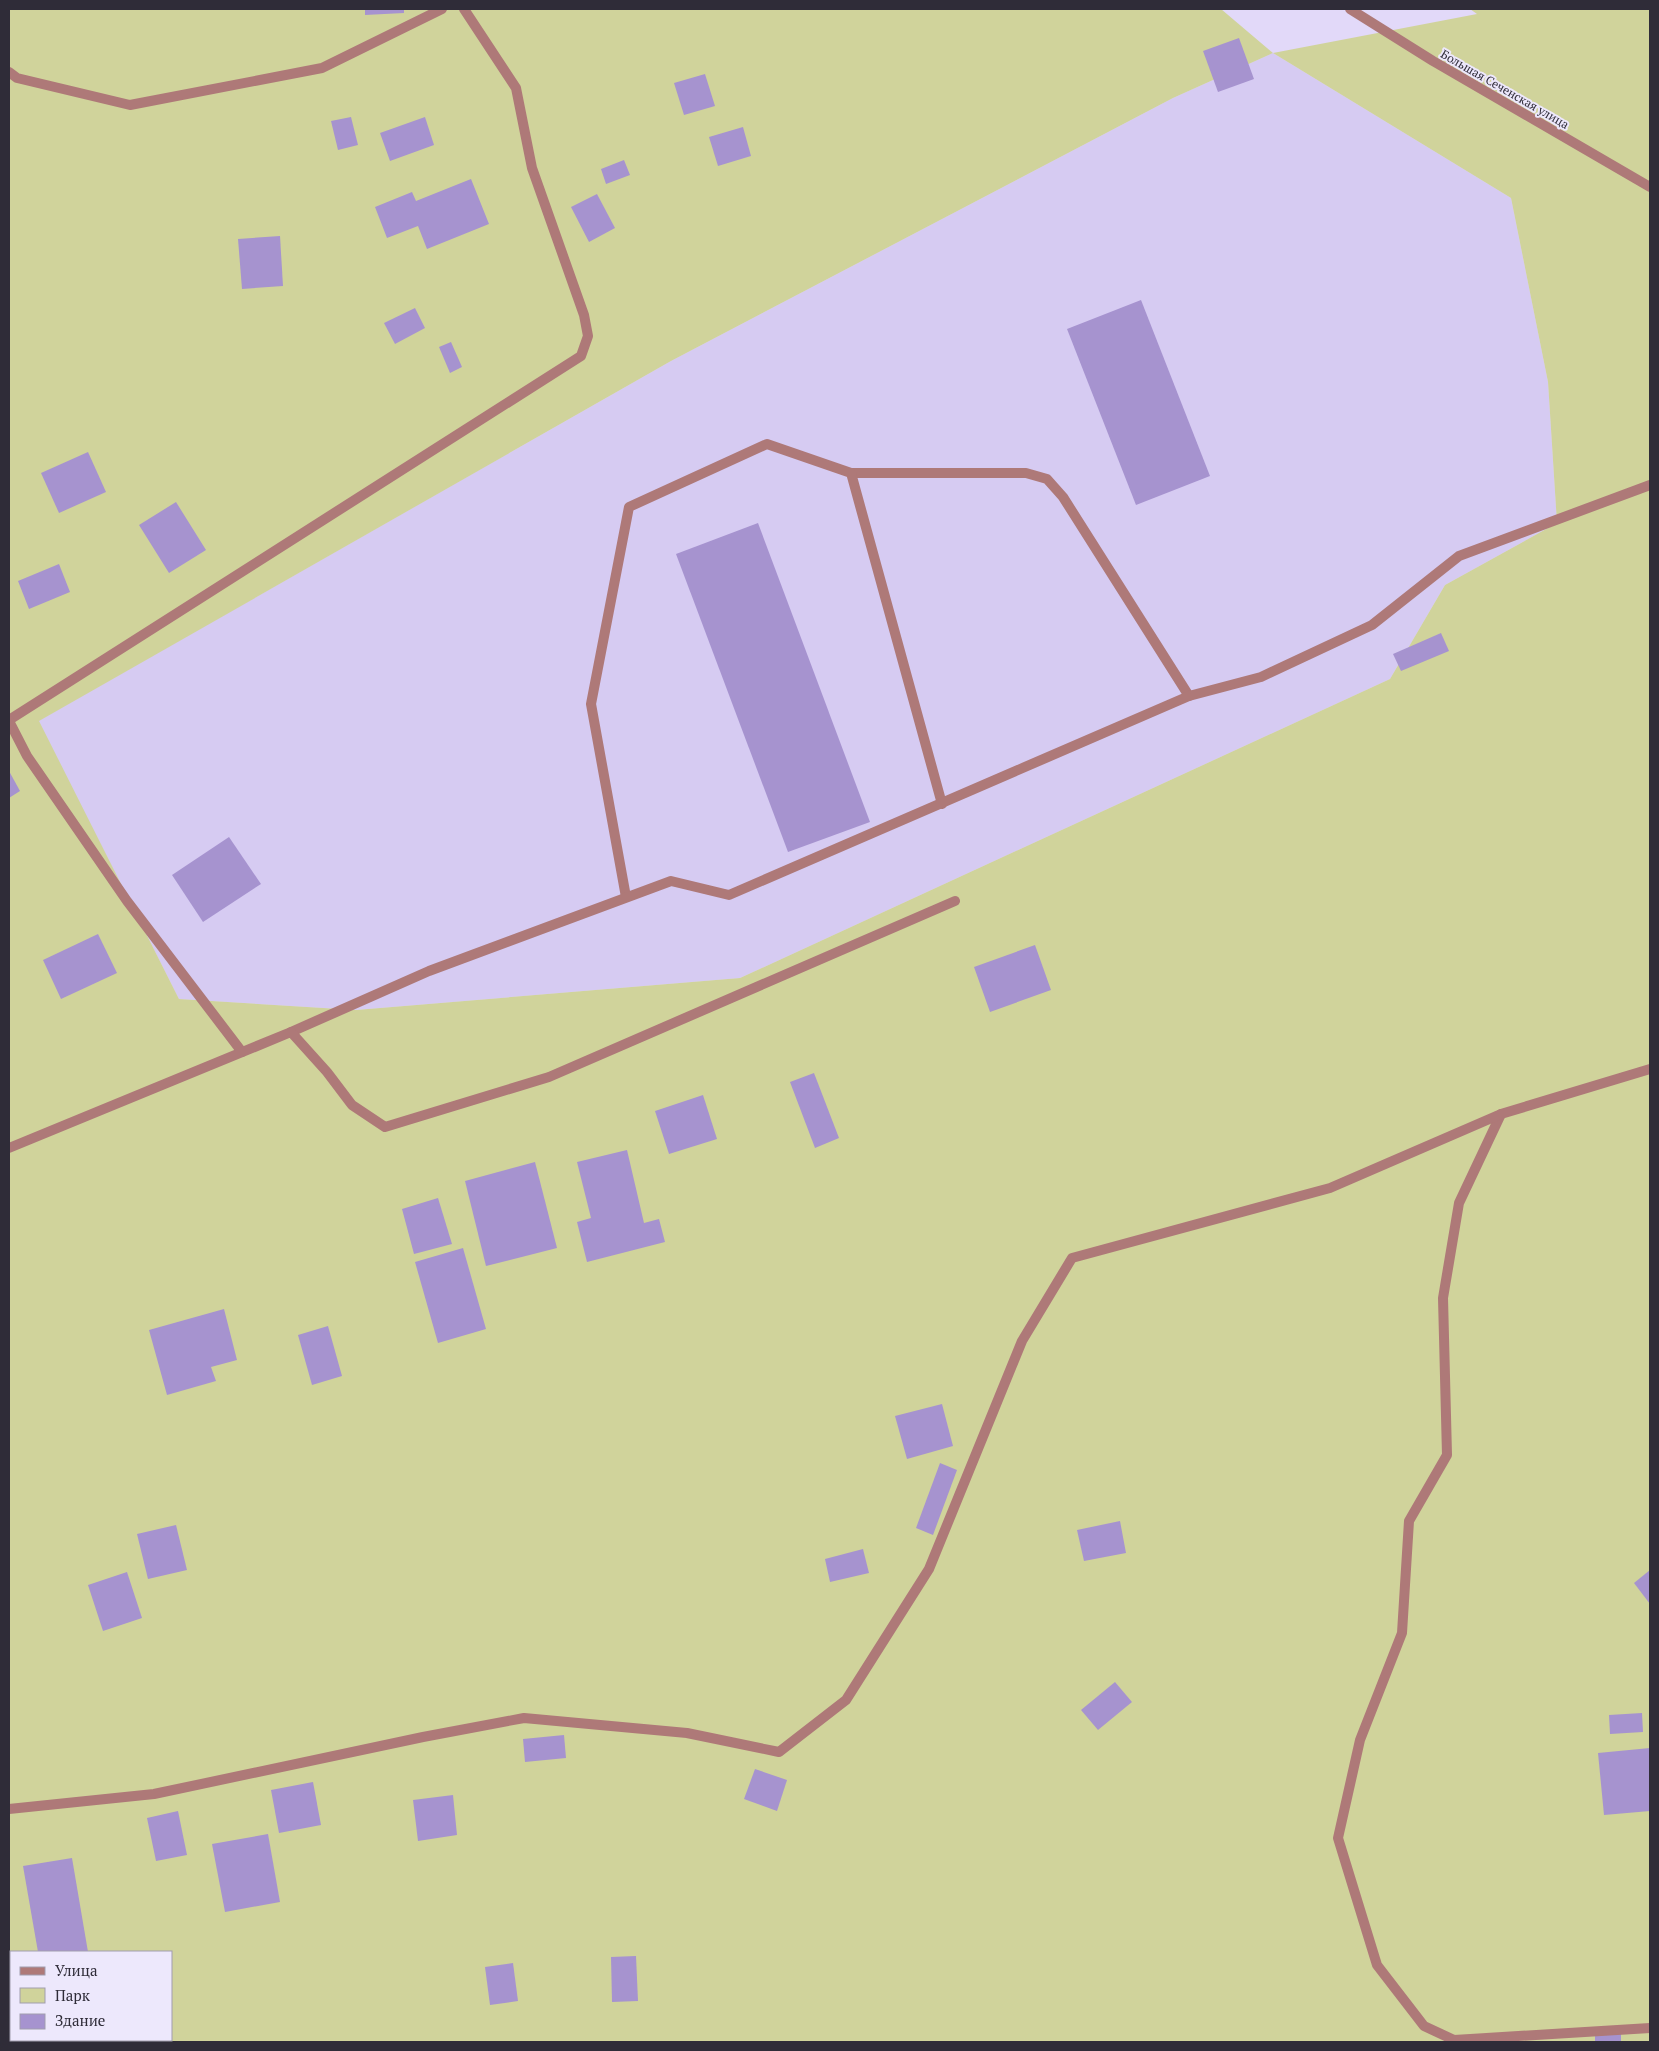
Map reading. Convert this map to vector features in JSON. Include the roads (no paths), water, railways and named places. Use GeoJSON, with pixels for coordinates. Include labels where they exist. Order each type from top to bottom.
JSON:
{"type":"FeatureCollection","features":[{"type":"Feature","properties":{"kind":"street"},"geometry":{"type":"LineString","coordinates":[[9,72],[17,78],[130,105],[322,68],[442,9]]}},
{"type":"Feature","properties":{"kind":"street"},"geometry":{"type":"LineString","coordinates":[[242,1052],[126,901],[27,756],[9,721],[581,356],[588,336],[584,315],[532,168],[516,88],[464,9]]}},
{"type":"Feature","properties":{"kind":"street","name":"Большая Сеченская улица"},"geometry":{"type":"LineString","coordinates":[[1350,9],[1433,61],[1650,187]]}},
{"type":"Feature","properties":{"kind":"street"},"geometry":{"type":"LineString","coordinates":[[626,897],[591,704],[629,507],[767,444],[851,473],[1026,473],[1047,479],[1063,497],[1189,696]]}},
{"type":"Feature","properties":{"kind":"street"},"geometry":{"type":"LineString","coordinates":[[851,473],[942,804]]}},
{"type":"Feature","properties":{"kind":"street"},"geometry":{"type":"LineString","coordinates":[[9,1148],[291,1032],[428,971],[670,881],[729,895],[1189,696],[1261,677],[1372,625],[1459,556],[1650,485]]}},
{"type":"Feature","properties":{"kind":"street"},"geometry":{"type":"LineString","coordinates":[[291,1032],[327,1072],[352,1105],[385,1127],[548,1077],[955,901]]}},
{"type":"Feature","properties":{"kind":"street"},"geometry":{"type":"LineString","coordinates":[[9,1809],[154,1794],[524,1718],[687,1733],[779,1752],[846,1700],[929,1569],[1022,1341],[1072,1258],[1330,1188],[1501,1114],[1650,1069]]}},
{"type":"Feature","properties":{"kind":"street"},"geometry":{"type":"LineString","coordinates":[[1501,1114],[1459,1203],[1443,1298],[1447,1455],[1409,1521],[1402,1633],[1360,1740],[1338,1838],[1377,1965],[1424,2026],[1454,2040],[1650,2028]]}}]}
